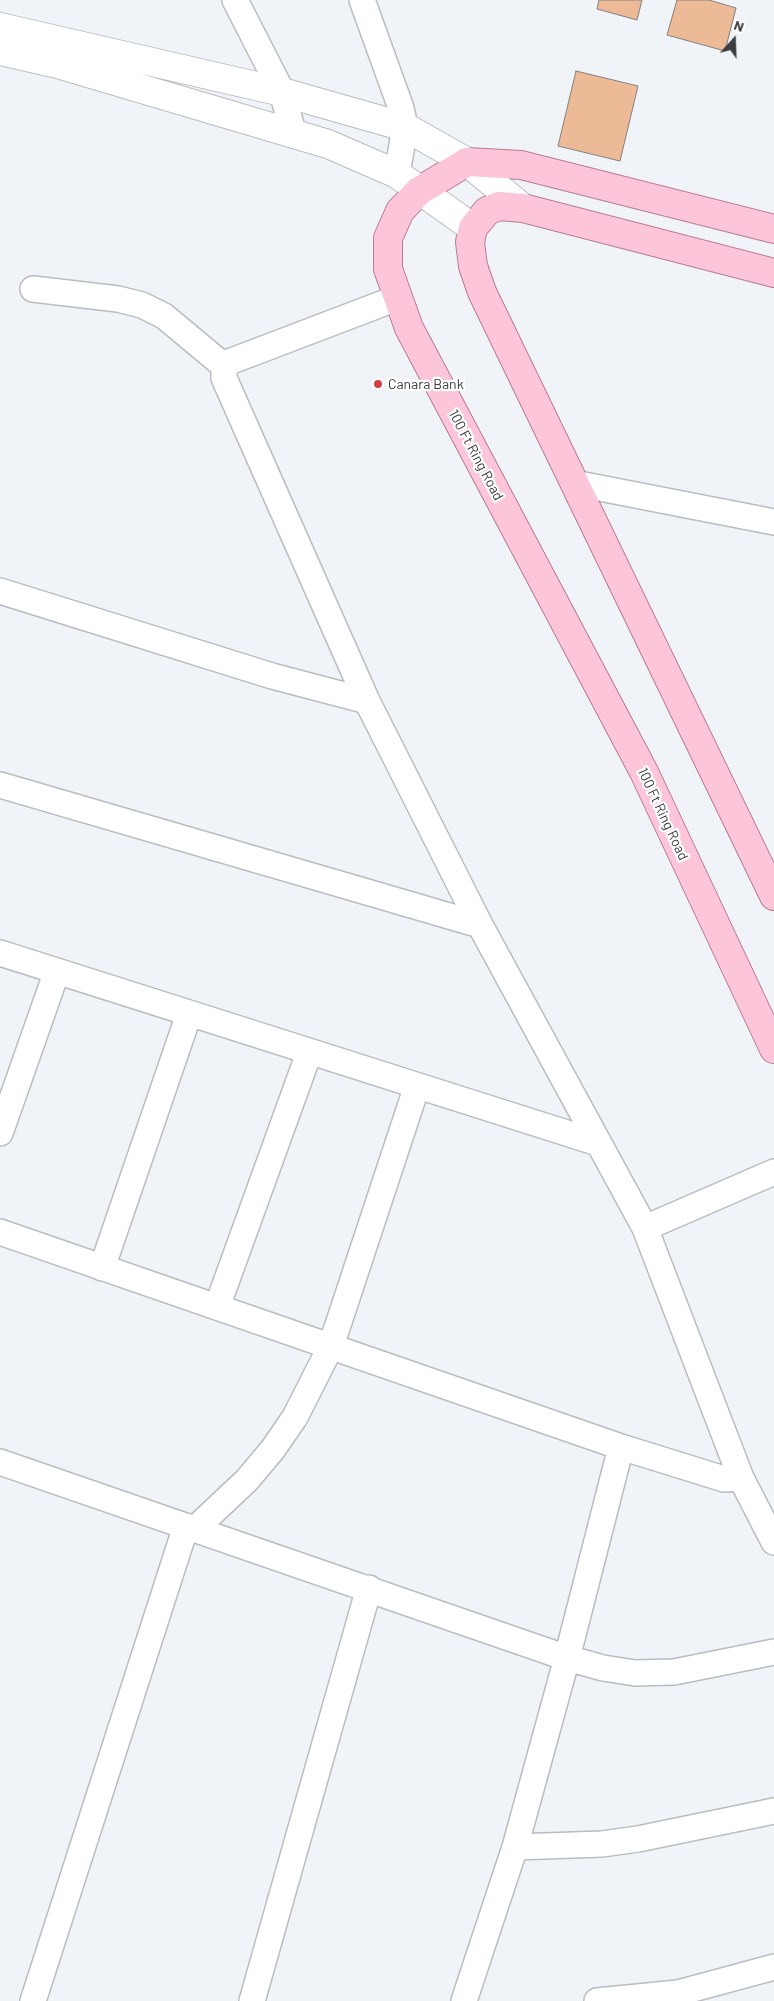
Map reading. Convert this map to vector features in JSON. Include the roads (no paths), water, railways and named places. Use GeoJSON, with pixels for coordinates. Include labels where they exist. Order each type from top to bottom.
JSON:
{"type":"FeatureCollection","features":[{"type":"Feature","properties":{"kind":"main road"},"geometry":{"type":"LineString","coordinates":[[2,30],[282,92],[405,127],[467,162],[523,208]]}},
{"type":"Feature","properties":{"kind":"main road"},"geometry":{"type":"LineString","coordinates":[[2,30],[58,64],[328,144],[397,174],[473,228]]}},
{"type":"Feature","properties":{"kind":"main road"},"geometry":{"type":"LineString","coordinates":[[467,162],[521,165],[774,229]]}},
{"type":"Feature","properties":{"kind":"main road","name":"100 Ft Ring Road"},"geometry":{"type":"LineString","coordinates":[[467,162],[419,191],[400,211],[388,238],[388,269],[397,298],[409,328],[644,772],[774,1049]]}},
{"type":"Feature","properties":{"kind":"main road"},"geometry":{"type":"LineString","coordinates":[[774,273],[523,208],[499,206],[487,211],[473,228],[470,242],[473,266],[482,292],[774,896]]}},
{"type":"Feature","properties":{"kind":"street"},"geometry":{"type":"LineString","coordinates":[[235,0],[282,92],[294,135]]}},
{"type":"Feature","properties":{"kind":"street"},"geometry":{"type":"LineString","coordinates":[[362,0],[384,55],[402,108],[405,127],[397,174]]}},
{"type":"Feature","properties":{"kind":"street"},"geometry":{"type":"LineString","coordinates":[[32,288],[118,299],[142,305],[164,316],[224,366]]}},
{"type":"Feature","properties":{"kind":"street"},"geometry":{"type":"LineString","coordinates":[[224,366],[229,362],[397,298]]}},
{"type":"Feature","properties":{"kind":"street"},"geometry":{"type":"LineString","coordinates":[[224,366],[224,378],[367,701],[480,925],[644,1228],[741,1478],[774,1542]]}},
{"type":"Feature","properties":{"kind":"street"},"geometry":{"type":"LineString","coordinates":[[574,482],[774,522]]}},
{"type":"Feature","properties":{"kind":"street"},"geometry":{"type":"LineString","coordinates":[[0,591],[272,676],[367,701]]}},
{"type":"Feature","properties":{"kind":"street"},"geometry":{"type":"LineString","coordinates":[[0,785],[480,925]]}},
{"type":"Feature","properties":{"kind":"street"},"geometry":{"type":"LineString","coordinates":[[0,953],[309,1053],[598,1143]]}},
{"type":"Feature","properties":{"kind":"street"},"geometry":{"type":"LineString","coordinates":[[0,1133],[57,971]]}},
{"type":"Feature","properties":{"kind":"street"},"geometry":{"type":"LineString","coordinates":[[102,1268],[189,1014]]}},
{"type":"Feature","properties":{"kind":"street"},"geometry":{"type":"LineString","coordinates":[[217,1307],[309,1053]]}},
{"type":"Feature","properties":{"kind":"street"},"geometry":{"type":"LineString","coordinates":[[33,2001],[190,1527],[248,1480],[274,1449],[295,1417],[331,1346],[417,1086]]}},
{"type":"Feature","properties":{"kind":"street"},"geometry":{"type":"LineString","coordinates":[[644,1228],[774,1172]]}},
{"type":"Feature","properties":{"kind":"street"},"geometry":{"type":"LineString","coordinates":[[0,1232],[621,1448],[724,1479],[741,1478]]}},
{"type":"Feature","properties":{"kind":"street"},"geometry":{"type":"LineString","coordinates":[[464,2001],[515,1847],[567,1658],[621,1448]]}},
{"type":"Feature","properties":{"kind":"street"},"geometry":{"type":"LineString","coordinates":[[0,1462],[567,1658],[603,1668],[635,1673],[674,1672],[774,1652]]}},
{"type":"Feature","properties":{"kind":"street"},"geometry":{"type":"LineString","coordinates":[[252,2001],[369,1588]]}},
{"type":"Feature","properties":{"kind":"street"},"geometry":{"type":"LineString","coordinates":[[515,1847],[602,1844],[638,1839],[774,1811]]}},
{"type":"Feature","properties":{"kind":"street"},"geometry":{"type":"LineString","coordinates":[[597,2001],[678,1997],[774,1967]]}},
{"type":"Feature","properties":{"kind":"place","name":"Canara Bank"},"geometry":{"type":"Point","coordinates":[378,384]}}]}
